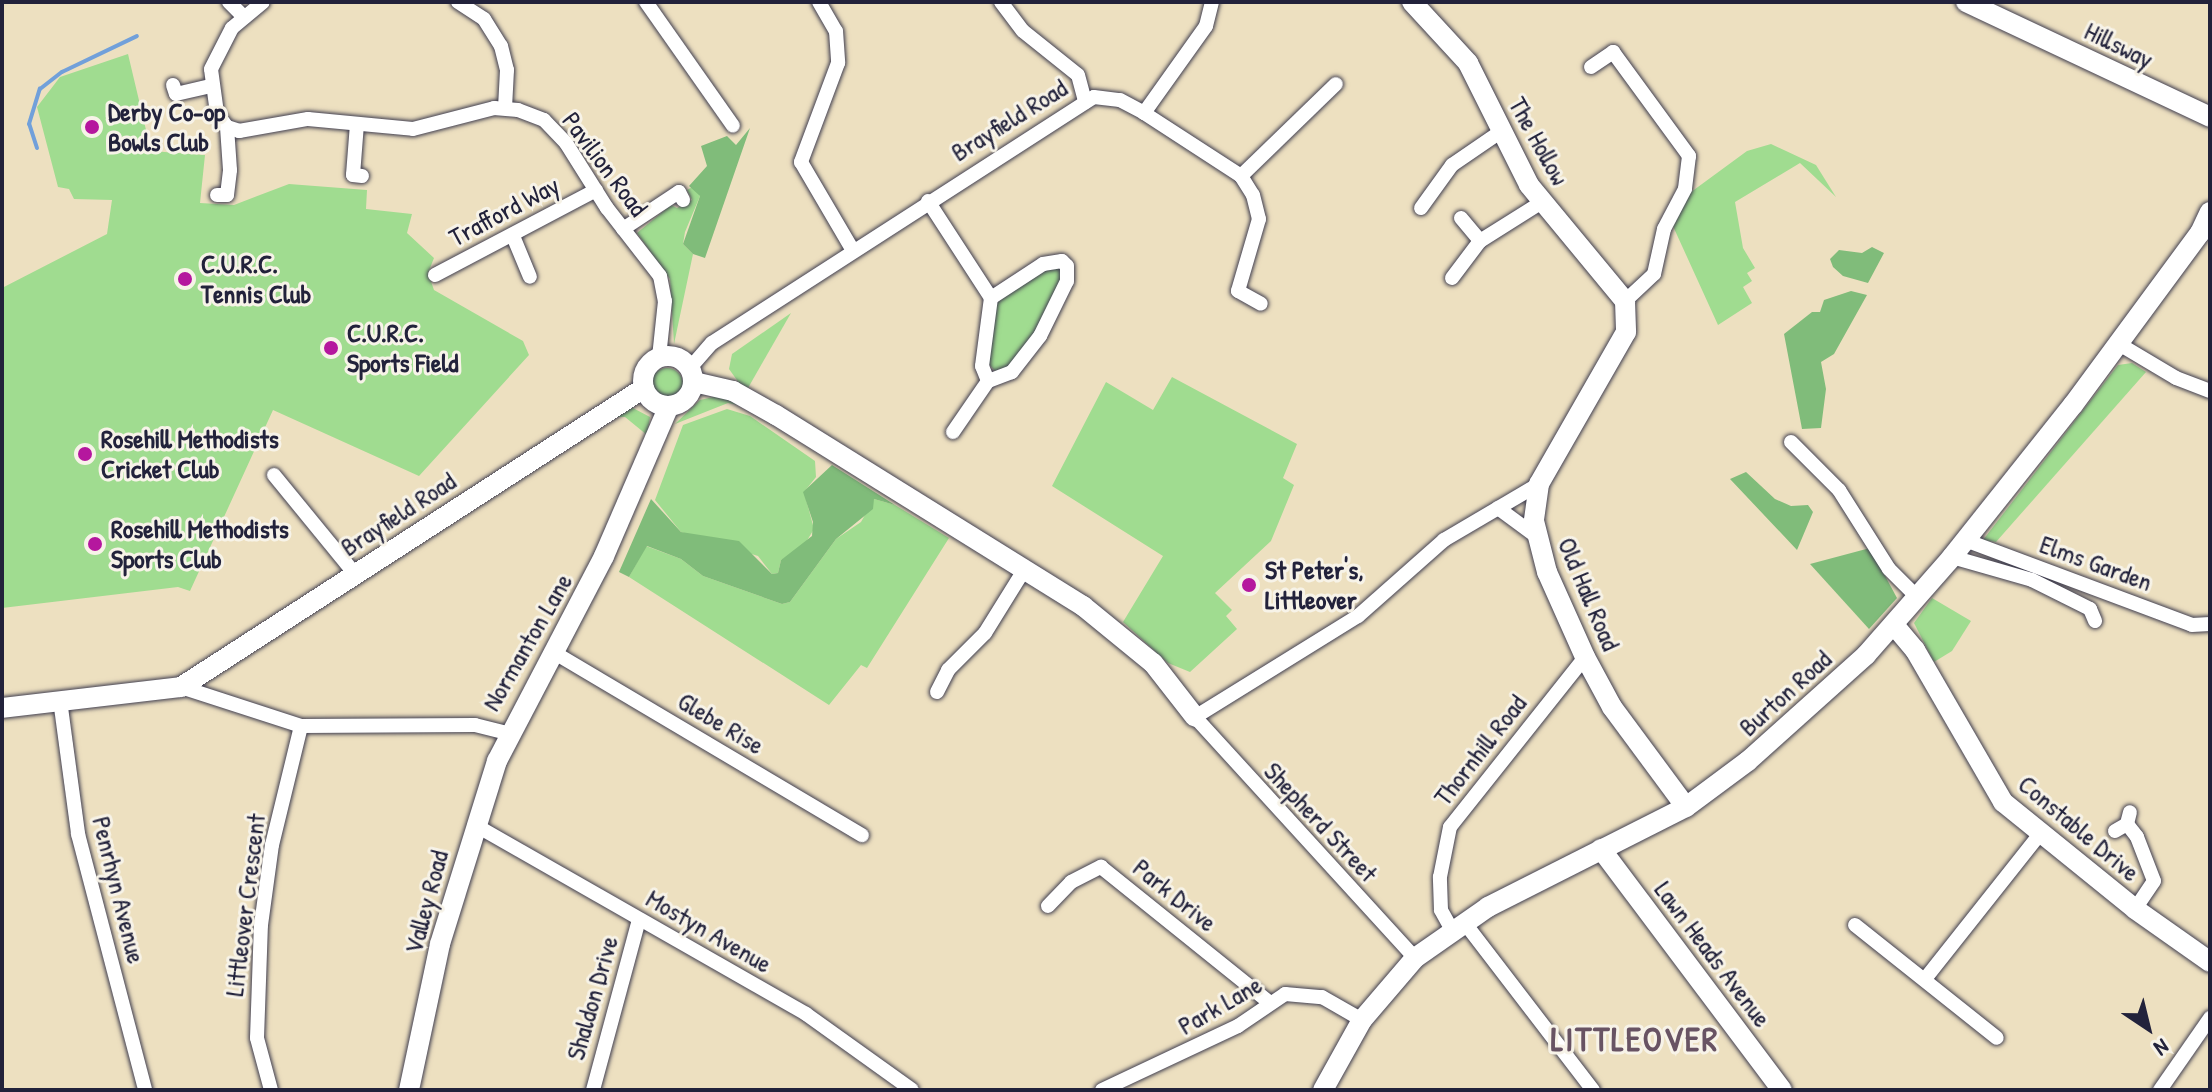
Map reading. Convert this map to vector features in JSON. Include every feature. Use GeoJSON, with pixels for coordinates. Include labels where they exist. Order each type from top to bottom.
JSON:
{"type":"FeatureCollection","features":[{"type":"Feature","properties":{"kind":"street"},"geometry":{"type":"LineString","coordinates":[[229,2],[242,15]]}},
{"type":"Feature","properties":{"kind":"street"},"geometry":{"type":"LineString","coordinates":[[217,195],[227,195],[227,127],[217,113],[211,86],[215,55],[242,15],[263,2]]}},
{"type":"Feature","properties":{"kind":"street"},"geometry":{"type":"LineString","coordinates":[[458,2],[484,19],[501,46],[507,70],[505,108]]}},
{"type":"Feature","properties":{"kind":"street"},"geometry":{"type":"LineString","coordinates":[[646,2],[733,126]]}},
{"type":"Feature","properties":{"kind":"street"},"geometry":{"type":"LineString","coordinates":[[819,2],[836,31],[838,63],[801,162],[852,249]]}},
{"type":"Feature","properties":{"kind":"street"},"geometry":{"type":"LineString","coordinates":[[1001,2],[1023,31],[1078,75],[1085,102]]}},
{"type":"Feature","properties":{"kind":"street"},"geometry":{"type":"LineString","coordinates":[[1144,113],[1206,26],[1212,2]]}},
{"type":"Feature","properties":{"kind":"street","name":"The Hollow"},"geometry":{"type":"LineString","coordinates":[[1412,2],[1468,63],[1500,132],[1542,202],[1625,301]]}},
{"type":"Feature","properties":{"kind":"street","name":"Hillsway"},"geometry":{"type":"LineString","coordinates":[[1966,2],[2208,120]]}},
{"type":"Feature","properties":{"kind":"street"},"geometry":{"type":"LineString","coordinates":[[1591,67],[1613,52],[1689,156],[1685,189],[1664,229],[1654,274],[1625,301]]}},
{"type":"Feature","properties":{"kind":"street"},"geometry":{"type":"LineString","coordinates":[[1261,304],[1238,291],[1259,219],[1253,195],[1241,176],[1336,84]]}},
{"type":"Feature","properties":{"kind":"street"},"geometry":{"type":"LineString","coordinates":[[173,85],[176,94],[211,86]]}},
{"type":"Feature","properties":{"kind":"street","name":"Brayfield Road"},"geometry":{"type":"LineString","coordinates":[[692,375],[712,343],[852,249],[1085,102],[1109,98],[1144,113],[1241,176]]}},
{"type":"Feature","properties":{"kind":"street","name":"Pavilion Road"},"geometry":{"type":"LineString","coordinates":[[227,127],[239,131],[300,119],[413,129],[475,111],[505,108],[537,117],[553,128],[663,283],[659,357]]}},
{"type":"Feature","properties":{"kind":"street"},"geometry":{"type":"LineString","coordinates":[[357,124],[353,175],[362,176]]}},
{"type":"Feature","properties":{"kind":"street"},"geometry":{"type":"LineString","coordinates":[[1421,208],[1452,165],[1500,132]]}},
{"type":"Feature","properties":{"kind":"street","name":"Trafford Way"},"geometry":{"type":"LineString","coordinates":[[435,275],[596,190]]}},
{"type":"Feature","properties":{"kind":"street"},"geometry":{"type":"LineString","coordinates":[[623,229],[679,192],[683,200]]}},
{"type":"Feature","properties":{"kind":"street"},"geometry":{"type":"LineString","coordinates":[[928,201],[991,298],[982,366],[988,381]]}},
{"type":"Feature","properties":{"kind":"street"},"geometry":{"type":"LineString","coordinates":[[1452,278],[1480,241],[1542,202]]}},
{"type":"Feature","properties":{"kind":"street","name":"Burton Road"},"geometry":{"type":"LineString","coordinates":[[1329,1087],[1362,1020],[1415,958],[1458,926],[1686,807],[1800,715],[1894,625],[1959,548],[2119,344],[2205,228],[2210,212]]}},
{"type":"Feature","properties":{"kind":"street"},"geometry":{"type":"LineString","coordinates":[[1461,218],[1480,241]]}},
{"type":"Feature","properties":{"kind":"street"},"geometry":{"type":"LineString","coordinates":[[513,236],[530,277]]}},
{"type":"Feature","properties":{"kind":"street"},"geometry":{"type":"LineString","coordinates":[[953,432],[988,381],[1012,372],[1040,336],[1067,281],[1067,266],[1062,261],[1043,264],[991,298]]}},
{"type":"Feature","properties":{"kind":"street","name":"Old Hall Road"},"geometry":{"type":"LineString","coordinates":[[1625,301],[1626,332],[1539,484],[1533,512],[1536,536],[1585,657],[1612,707],[1686,807]]}},
{"type":"Feature","properties":{"kind":"street"},"geometry":{"type":"LineString","coordinates":[[2119,344],[2176,378],[2210,391]]}},
{"type":"Feature","properties":{"kind":"street"},"geometry":{"type":"LineString","coordinates":[[692,375],[688,396],[669,406],[653,401],[644,388],[645,371],[659,357],[677,357],[692,375],[733,391],[776,415],[1083,606],[1145,656],[1195,717],[1358,616],[1444,540],[1539,484]]}},
{"type":"Feature","properties":{"kind":"street","name":"Brayfield Road"},"geometry":{"type":"LineString","coordinates":[[181,687],[644,388]]}},
{"type":"Feature","properties":{"kind":"street","name":"Normanton Lane"},"geometry":{"type":"LineString","coordinates":[[181,687],[301,726],[475,725],[508,733],[555,653],[604,556],[669,406]]}},
{"type":"Feature","properties":{"kind":"street"},"geometry":{"type":"LineString","coordinates":[[1791,442],[1846,499],[1889,569],[1917,597]]}},
{"type":"Feature","properties":{"kind":"street"},"geometry":{"type":"LineString","coordinates":[[274,475],[355,574]]}},
{"type":"Feature","properties":{"kind":"street"},"geometry":{"type":"LineString","coordinates":[[1498,508],[1536,536]]}},
{"type":"Feature","properties":{"kind":"street"},"geometry":{"type":"LineString","coordinates":[[1959,548],[2090,609],[2095,621]]}},
{"type":"Feature","properties":{"kind":"street","name":"Elms Garden"},"geometry":{"type":"LineString","coordinates":[[1959,548],[2192,625],[2210,624]]}},
{"type":"Feature","properties":{"kind":"street"},"geometry":{"type":"LineString","coordinates":[[937,692],[948,670],[985,633],[1024,570]]}},
{"type":"Feature","properties":{"kind":"street","name":"Constable Drive"},"geometry":{"type":"LineString","coordinates":[[1894,625],[1915,650],[1991,786],[2040,834],[2135,909],[2210,962]]}},
{"type":"Feature","properties":{"kind":"street","name":"Glebe Rise"},"geometry":{"type":"LineString","coordinates":[[555,653],[862,835]]}},
{"type":"Feature","properties":{"kind":"street","name":"Thornhill Road"},"geometry":{"type":"LineString","coordinates":[[1458,926],[1441,910],[1440,877],[1450,827],[1585,657]]}},
{"type":"Feature","properties":{"kind":"street"},"geometry":{"type":"LineString","coordinates":[[2,708],[181,687]]}},
{"type":"Feature","properties":{"kind":"street","name":"Penrhyn Avenue"},"geometry":{"type":"LineString","coordinates":[[60,700],[78,834],[145,1090]]}},
{"type":"Feature","properties":{"kind":"street","name":"Shepherd Street"},"geometry":{"type":"LineString","coordinates":[[1195,717],[1415,958]]}},
{"type":"Feature","properties":{"kind":"street","name":"Littleover Crescent"},"geometry":{"type":"LineString","coordinates":[[271,1090],[257,1038],[261,925],[272,845],[301,726]]}},
{"type":"Feature","properties":{"kind":"street","name":"Valley Road"},"geometry":{"type":"LineString","coordinates":[[409,1090],[440,944],[475,825],[508,733]]}},
{"type":"Feature","properties":{"kind":"street"},"geometry":{"type":"LineString","coordinates":[[2124,822],[2137,837],[2154,881],[2135,909]]}},
{"type":"Feature","properties":{"kind":"street","name":"Mostyn Avenue"},"geometry":{"type":"LineString","coordinates":[[475,825],[806,1014],[912,1090]]}},
{"type":"Feature","properties":{"kind":"street"},"geometry":{"type":"LineString","coordinates":[[1925,979],[2040,834]]}},
{"type":"Feature","properties":{"kind":"street","name":"Lawn Heads Avenue"},"geometry":{"type":"LineString","coordinates":[[1601,849],[1782,1090]]}},
{"type":"Feature","properties":{"kind":"street","name":"Park Drive"},"geometry":{"type":"LineString","coordinates":[[1048,906],[1071,882],[1101,867],[1270,1003]]}},
{"type":"Feature","properties":{"kind":"street","name":"Shaldon Drive"},"geometry":{"type":"LineString","coordinates":[[593,1090],[639,920]]}},
{"type":"Feature","properties":{"kind":"street"},"geometry":{"type":"LineString","coordinates":[[1855,925],[1997,1038]]}},
{"type":"Feature","properties":{"kind":"street"},"geometry":{"type":"LineString","coordinates":[[1458,926],[1593,1090]]}},
{"type":"Feature","properties":{"kind":"street","name":"Park Lane"},"geometry":{"type":"LineString","coordinates":[[1102,1090],[1206,1042],[1285,994],[1308,994],[1362,1020]]}},
{"type":"Feature","properties":{"kind":"street"},"geometry":{"type":"LineString","coordinates":[[2160,1090],[2210,1018]]}},
{"type":"Feature","properties":{"kind":"green space"},"geometry":{"type":"Polygon","coordinates":[[[128,54],[151,151],[205,155],[200,203],[234,205],[289,184],[367,190],[366,209],[412,214],[407,233],[434,258],[428,273],[434,290],[523,341],[529,355],[419,476],[273,410],[190,591],[178,587],[2,608],[2,288],[107,234],[112,200],[74,199],[69,189],[58,187],[37,107],[60,77],[128,54]]]}},
{"type":"Feature","properties":{"kind":"green space"},"geometry":{"type":"Polygon","coordinates":[[[750,128],[705,258],[693,254],[683,244],[700,196],[689,186],[707,166],[701,146],[727,136],[736,145],[750,128]]]}},
{"type":"Feature","properties":{"kind":"green space"},"geometry":{"type":"Polygon","coordinates":[[[1771,144],[1816,165],[1836,197],[1800,163],[1735,202],[1743,248],[1755,268],[1747,273],[1752,281],[1743,287],[1752,303],[1718,325],[1672,224],[1687,195],[1747,151],[1771,144]]]}},
{"type":"Feature","properties":{"kind":"green space"},"geometry":{"type":"Polygon","coordinates":[[[694,186],[700,196],[683,244],[693,254],[674,344],[670,279],[637,233],[671,205],[677,208],[692,200],[687,190],[694,186]]]}},
{"type":"Feature","properties":{"kind":"green space"},"geometry":{"type":"Polygon","coordinates":[[[1872,247],[1884,253],[1868,283],[1843,276],[1833,267],[1830,259],[1839,250],[1862,253],[1872,247]]]}},
{"type":"Feature","properties":{"kind":"green space"},"geometry":{"type":"Polygon","coordinates":[[[1045,266],[1059,268],[1063,278],[1042,322],[1008,369],[995,371],[988,363],[994,305],[1045,266]]]}},
{"type":"Feature","properties":{"kind":"green space"},"geometry":{"type":"Polygon","coordinates":[[[1851,291],[1867,295],[1834,354],[1821,362],[1826,389],[1821,428],[1802,429],[1784,334],[1812,312],[1820,312],[1824,300],[1851,291]]]}},
{"type":"Feature","properties":{"kind":"green space"},"geometry":{"type":"Polygon","coordinates":[[[791,313],[748,388],[739,383],[729,369],[732,354],[791,313]]]}},
{"type":"Feature","properties":{"kind":"green space"},"geometry":{"type":"Polygon","coordinates":[[[2132,363],[2146,372],[1996,542],[1983,540],[2118,365],[2132,363]]]}},
{"type":"Feature","properties":{"kind":"green space"},"geometry":{"type":"Polygon","coordinates":[[[667,368],[678,373],[683,384],[678,395],[667,400],[656,395],[651,384],[656,373],[667,368]]]}},
{"type":"Feature","properties":{"kind":"green space","name":"St Peter's, Littleover"},"geometry":{"type":"Polygon","coordinates":[[[1172,377],[1297,444],[1283,478],[1294,485],[1271,541],[1215,593],[1232,610],[1226,616],[1237,629],[1190,672],[1168,663],[1123,622],[1163,556],[1052,486],[1106,382],[1153,410],[1172,377]]]}},
{"type":"Feature","properties":{"kind":"green space"},"geometry":{"type":"Polygon","coordinates":[[[722,395],[753,408],[728,403],[675,424],[700,400],[722,395]]]}},
{"type":"Feature","properties":{"kind":"green space"},"geometry":{"type":"Polygon","coordinates":[[[631,407],[650,417],[647,435],[625,417],[612,417],[631,407]]]}},
{"type":"Feature","properties":{"kind":"green space"},"geometry":{"type":"Polygon","coordinates":[[[727,409],[750,416],[815,461],[816,477],[804,492],[814,529],[803,547],[781,560],[778,573],[772,574],[758,556],[681,532],[655,500],[683,425],[727,409]]]}},
{"type":"Feature","properties":{"kind":"green space"},"geometry":{"type":"Polygon","coordinates":[[[832,465],[895,505],[874,499],[873,509],[836,539],[790,602],[782,604],[703,576],[681,559],[647,546],[629,577],[619,572],[651,499],[681,532],[739,541],[772,574],[778,573],[781,560],[812,536],[813,522],[803,492],[832,465]]]}},
{"type":"Feature","properties":{"kind":"green space"},"geometry":{"type":"Polygon","coordinates":[[[1746,472],[1775,499],[1791,506],[1808,505],[1813,512],[1797,550],[1730,479],[1746,472]]]}},
{"type":"Feature","properties":{"kind":"green space"},"geometry":{"type":"Polygon","coordinates":[[[874,499],[895,505],[949,538],[867,668],[861,665],[829,705],[629,577],[646,546],[681,559],[703,576],[782,604],[790,602],[836,539],[861,522],[874,499]]]}},
{"type":"Feature","properties":{"kind":"green space"},"geometry":{"type":"Polygon","coordinates":[[[1870,548],[1897,598],[1869,629],[1810,564],[1870,548]]]}},
{"type":"Feature","properties":{"kind":"green space"},"geometry":{"type":"Polygon","coordinates":[[[1932,598],[1971,621],[1952,651],[1934,662],[1914,623],[1932,598]]]}},
{"type":"Feature","properties":{"kind":"waterway"},"geometry":{"type":"LineString","coordinates":[[37,148],[29,124],[40,89],[62,72],[137,36]]}},
{"type":"Feature","properties":{"kind":"place","name":"Derby Co-op Bowls Club"},"geometry":{"type":"Point","coordinates":[92,127]}},
{"type":"Feature","properties":{"kind":"place","name":"C.U.R.C. Tennis Club"},"geometry":{"type":"Point","coordinates":[185,279]}},
{"type":"Feature","properties":{"kind":"place","name":"C.U.R.C. Sports Field"},"geometry":{"type":"Point","coordinates":[331,348]}},
{"type":"Feature","properties":{"kind":"place","name":"Rosehill Methodists Cricket Club"},"geometry":{"type":"Point","coordinates":[85,454]}},
{"type":"Feature","properties":{"kind":"place","name":"Rosehill Methodists Sports Club"},"geometry":{"type":"Point","coordinates":[95,544]}},
{"type":"Feature","properties":{"kind":"place","name":"St Peter's, Littleover"},"geometry":{"type":"Point","coordinates":[1249,585]}},
{"type":"Feature","properties":{"kind":"district","name":"LITTLEOVER"},"geometry":{"type":"Point","coordinates":[1635,1040]}}]}
